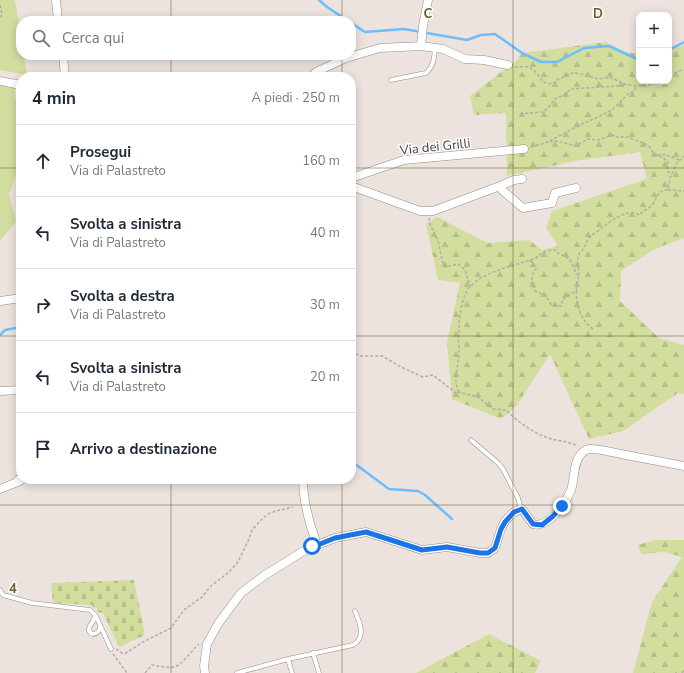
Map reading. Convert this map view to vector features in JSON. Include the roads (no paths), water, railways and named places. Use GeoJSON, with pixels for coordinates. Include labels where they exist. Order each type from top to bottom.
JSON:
{"type":"FeatureCollection","features":[{"type":"Feature","properties":{"kind":"street"},"geometry":{"type":"LineString","coordinates":[[56,0],[58,16]]}},
{"type":"Feature","properties":{"kind":"street"},"geometry":{"type":"LineString","coordinates":[[421,46],[428,0]]}},
{"type":"Feature","properties":{"kind":"street"},"geometry":{"type":"LineString","coordinates":[[356,55],[380,48],[421,46],[443,49],[464,59],[484,60],[510,66]]}},
{"type":"Feature","properties":{"kind":"street"},"geometry":{"type":"LineString","coordinates":[[63,60],[65,72]]}},
{"type":"Feature","properties":{"kind":"street"},"geometry":{"type":"LineString","coordinates":[[316,72],[342,60]]}},
{"type":"Feature","properties":{"kind":"street"},"geometry":{"type":"LineString","coordinates":[[0,81],[16,84]]}},
{"type":"Feature","properties":{"kind":"street","name":"Via dei Grilli"},"geometry":{"type":"LineString","coordinates":[[356,176],[404,160],[524,150]]}},
{"type":"Feature","properties":{"kind":"street"},"geometry":{"type":"LineString","coordinates":[[356,188],[420,211],[433,211],[514,180],[522,179]]}},
{"type":"Feature","properties":{"kind":"street"},"geometry":{"type":"LineString","coordinates":[[500,186],[502,190],[523,208],[552,203],[555,193],[576,188]]}},
{"type":"Feature","properties":{"kind":"street"},"geometry":{"type":"LineString","coordinates":[[0,301],[16,299]]}},
{"type":"Feature","properties":{"kind":"street"},"geometry":{"type":"LineString","coordinates":[[0,391],[16,390]]}},
{"type":"Feature","properties":{"kind":"street"},"geometry":{"type":"LineString","coordinates":[[205,673],[204,666],[208,641],[218,624],[241,593],[265,575],[315,544],[320,544],[335,538],[366,532],[422,550],[447,547],[488,553],[495,548],[501,529],[514,512],[524,510],[529,520],[535,525],[542,525],[552,517],[562,506],[570,490],[578,458],[585,451],[591,449],[598,450],[684,466]]}},
{"type":"Feature","properties":{"kind":"street"},"geometry":{"type":"LineString","coordinates":[[0,484],[16,479]]}},
{"type":"Feature","properties":{"kind":"street"},"geometry":{"type":"LineString","coordinates":[[0,490],[16,484]]}},
{"type":"Feature","properties":{"kind":"street"},"geometry":{"type":"LineString","coordinates":[[303,484],[305,509],[315,544]]}},
{"type":"Feature","properties":{"kind":"lane"},"geometry":{"type":"LineString","coordinates":[[391,80],[426,73],[433,63],[435,48]]}},
{"type":"Feature","properties":{"kind":"lane"},"geometry":{"type":"LineString","coordinates":[[471,440],[503,469],[518,498],[521,510]]}},
{"type":"Feature","properties":{"kind":"lane"},"geometry":{"type":"LineString","coordinates":[[0,593],[32,603],[88,609],[95,614],[111,649]]}},
{"type":"Feature","properties":{"kind":"lane"},"geometry":{"type":"LineString","coordinates":[[237,673],[356,643],[360,636],[361,627],[355,611]]}},
{"type":"Feature","properties":{"kind":"lane"},"geometry":{"type":"LineString","coordinates":[[95,614],[94,620],[88,628],[92,634],[99,631],[99,622]]}},
{"type":"Feature","properties":{"kind":"lane"},"geometry":{"type":"LineString","coordinates":[[313,653],[319,673]]}},
{"type":"Feature","properties":{"kind":"lane"},"geometry":{"type":"LineString","coordinates":[[288,659],[292,673]]}},
{"type":"Feature","properties":{"kind":"waterway"},"geometry":{"type":"LineString","coordinates":[[319,0],[340,16]]}},
{"type":"Feature","properties":{"kind":"waterway"},"geometry":{"type":"LineString","coordinates":[[356,26],[365,32],[404,29],[467,40],[481,35],[495,34],[522,53],[541,62],[557,62],[584,48],[609,46],[636,59]]}},
{"type":"Feature","properties":{"kind":"waterway"},"geometry":{"type":"LineString","coordinates":[[672,48],[684,42]]}},
{"type":"Feature","properties":{"kind":"waterway"},"geometry":{"type":"LineString","coordinates":[[0,335],[5,330],[16,328]]}},
{"type":"Feature","properties":{"kind":"waterway"},"geometry":{"type":"LineString","coordinates":[[356,465],[389,489],[418,491],[425,495],[452,519]]}}]}
